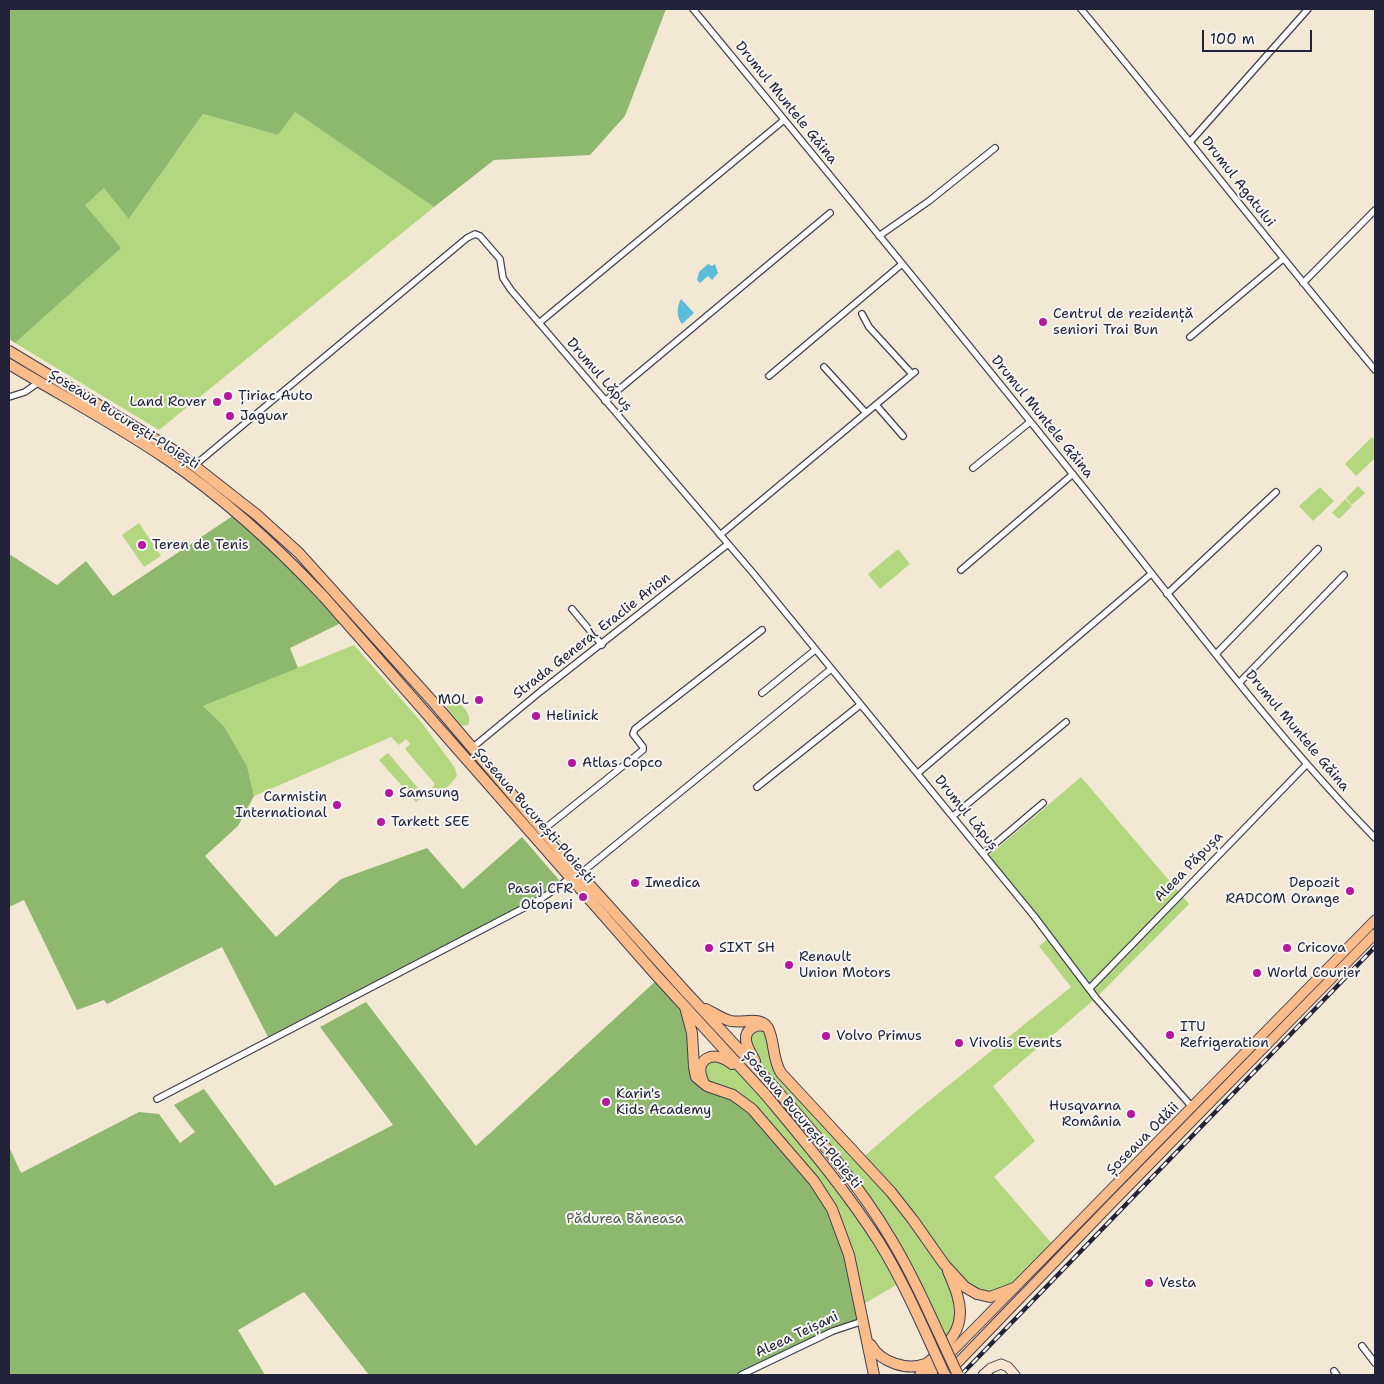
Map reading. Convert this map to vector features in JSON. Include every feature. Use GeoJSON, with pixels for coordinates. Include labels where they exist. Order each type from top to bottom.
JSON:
{"type":"FeatureCollection","features":[{"type":"Feature","properties":{"kind":"highway","name":"Șoseaua București-Ploiești"},"geometry":{"type":"LineString","coordinates":[[9,351],[153,437],[195,465],[257,515],[299,553],[543,830],[575,876]]}},
{"type":"Feature","properties":{"kind":"highway","name":"Șoseaua București-Ploiești"},"geometry":{"type":"LineString","coordinates":[[9,364],[168,460],[237,513],[290,561],[324,597],[690,1004],[752,1081],[819,1158],[880,1243],[910,1300],[945,1375]]}},
{"type":"Feature","properties":{"kind":"highway","name":"Șoseaua București-Ploiești"},"geometry":{"type":"LineString","coordinates":[[690,1004],[761,1073],[829,1150],[890,1238],[921,1296],[958,1375]]}},
{"type":"Feature","properties":{"kind":"highway"},"geometry":{"type":"LineString","coordinates":[[874,1375],[849,1255],[836,1219],[819,1187],[752,1109],[733,1095],[707,1086],[700,1081],[695,1072],[690,1004],[727,1020],[736,1022],[759,1021],[764,1023],[771,1036],[775,1061],[781,1073],[891,1192],[914,1220],[954,1276],[971,1291],[984,1296],[995,1296],[1014,1288]]}},
{"type":"Feature","properties":{"kind":"highway"},"geometry":{"type":"LineString","coordinates":[[761,1073],[748,1046],[746,1036],[747,1032],[754,1027],[768,1028]]}},
{"type":"Feature","properties":{"kind":"highway"},"geometry":{"type":"LineString","coordinates":[[707,1086],[702,1076],[701,1068],[706,1060],[713,1056],[720,1056],[727,1060],[752,1081]]}},
{"type":"Feature","properties":{"kind":"highway"},"geometry":{"type":"LineString","coordinates":[[923,1373],[952,1339],[959,1321],[958,1298],[944,1264]]}},
{"type":"Feature","properties":{"kind":"highway"},"geometry":{"type":"LineString","coordinates":[[923,1373],[960,1334],[964,1317],[963,1296],[954,1276]]}},
{"type":"Feature","properties":{"kind":"highway"},"geometry":{"type":"LineString","coordinates":[[868,1340],[876,1353],[890,1362],[904,1375]]}},
{"type":"Feature","properties":{"kind":"highway"},"geometry":{"type":"LineString","coordinates":[[890,1362],[923,1373]]}},
{"type":"Feature","properties":{"kind":"main road","name":"Șoseaua Odăii"},"geometry":{"type":"LineString","coordinates":[[923,1373],[1014,1288],[1193,1108],[1375,920]]}},
{"type":"Feature","properties":{"kind":"main road","name":"Șoseaua Odăii"},"geometry":{"type":"LineString","coordinates":[[945,1375],[1375,934]]}},
{"type":"Feature","properties":{"kind":"street","name":"Drumul Muntele Găina"},"geometry":{"type":"LineString","coordinates":[[693,9],[1073,474],[1274,728],[1375,838]]}},
{"type":"Feature","properties":{"kind":"street","name":"Drumul Agatului"},"geometry":{"type":"LineString","coordinates":[[1080,9],[1375,370]]}},
{"type":"Feature","properties":{"kind":"street"},"geometry":{"type":"LineString","coordinates":[[1190,142],[1308,9]]}},
{"type":"Feature","properties":{"kind":"street"},"geometry":{"type":"LineString","coordinates":[[539,323],[784,120]]}},
{"type":"Feature","properties":{"kind":"street"},"geometry":{"type":"LineString","coordinates":[[879,236],[929,201],[995,148]]}},
{"type":"Feature","properties":{"kind":"street"},"geometry":{"type":"LineString","coordinates":[[1303,283],[1375,210]]}},
{"type":"Feature","properties":{"kind":"street"},"geometry":{"type":"LineString","coordinates":[[605,401],[830,213]]}},
{"type":"Feature","properties":{"kind":"street","name":"Drumul Lăpuș"},"geometry":{"type":"LineString","coordinates":[[195,465],[467,238],[475,234],[480,236],[500,259],[504,278],[510,290],[728,544],[953,816],[1124,1031],[1193,1108]]}},
{"type":"Feature","properties":{"kind":"street"},"geometry":{"type":"LineString","coordinates":[[1190,337],[1283,259]]}},
{"type":"Feature","properties":{"kind":"street"},"geometry":{"type":"LineString","coordinates":[[769,376],[902,264]]}},
{"type":"Feature","properties":{"kind":"street"},"geometry":{"type":"LineString","coordinates":[[720,535],[914,373],[868,327],[862,314]]}},
{"type":"Feature","properties":{"kind":"street"},"geometry":{"type":"LineString","coordinates":[[824,367],[866,413]]}},
{"type":"Feature","properties":{"kind":"street"},"geometry":{"type":"LineString","coordinates":[[9,398],[25,392],[39,382]]}},
{"type":"Feature","properties":{"kind":"street"},"geometry":{"type":"LineString","coordinates":[[876,405],[902,436]]}},
{"type":"Feature","properties":{"kind":"street"},"geometry":{"type":"LineString","coordinates":[[973,468],[1030,422]]}},
{"type":"Feature","properties":{"kind":"street"},"geometry":{"type":"LineString","coordinates":[[961,570],[1073,474]]}},
{"type":"Feature","properties":{"kind":"street"},"geometry":{"type":"LineString","coordinates":[[1167,594],[1276,492]]}},
{"type":"Feature","properties":{"kind":"street","name":"Strada General Eraclie Arion"},"geometry":{"type":"LineString","coordinates":[[472,748],[541,691],[602,645],[728,544]]}},
{"type":"Feature","properties":{"kind":"street"},"geometry":{"type":"LineString","coordinates":[[1216,654],[1318,549]]}},
{"type":"Feature","properties":{"kind":"street"},"geometry":{"type":"LineString","coordinates":[[918,773],[1151,574]]}},
{"type":"Feature","properties":{"kind":"street"},"geometry":{"type":"LineString","coordinates":[[1239,683],[1344,575]]}},
{"type":"Feature","properties":{"kind":"street"},"geometry":{"type":"LineString","coordinates":[[572,609],[602,645]]}},
{"type":"Feature","properties":{"kind":"street","name":"Șoseaua București-Ploiești"},"geometry":{"type":"LineString","coordinates":[[543,830],[642,751],[643,747],[633,734],[635,729],[762,630]]}},
{"type":"Feature","properties":{"kind":"street"},"geometry":{"type":"LineString","coordinates":[[762,694],[815,650]]}},
{"type":"Feature","properties":{"kind":"street","name":"Șoseaua București-Ploiești"},"geometry":{"type":"LineString","coordinates":[[575,876],[831,669]]}},
{"type":"Feature","properties":{"kind":"street"},"geometry":{"type":"LineString","coordinates":[[757,788],[860,705]]}},
{"type":"Feature","properties":{"kind":"street"},"geometry":{"type":"LineString","coordinates":[[953,816],[1066,722]]}},
{"type":"Feature","properties":{"kind":"street","name":"Aleea Păpușa"},"geometry":{"type":"LineString","coordinates":[[1089,988],[1307,764]]}},
{"type":"Feature","properties":{"kind":"street"},"geometry":{"type":"LineString","coordinates":[[983,854],[1043,803]]}},
{"type":"Feature","properties":{"kind":"street"},"geometry":{"type":"LineString","coordinates":[[157,1099],[539,900],[575,876]]}},
{"type":"Feature","properties":{"kind":"street","name":"Aleea Teișani"},"geometry":{"type":"LineString","coordinates":[[741,1375],[833,1331],[863,1320]]}},
{"type":"Feature","properties":{"kind":"street"},"geometry":{"type":"LineString","coordinates":[[1362,1346],[1375,1363]]}},
{"type":"Feature","properties":{"kind":"street"},"geometry":{"type":"LineString","coordinates":[[982,1375],[991,1368],[1001,1364],[1008,1367],[1015,1375]]}},
{"type":"Feature","properties":{"kind":"green space"},"geometry":{"type":"Polygon","coordinates":[[[9,9],[666,9],[625,116],[590,155],[494,160],[434,207],[295,112],[278,135],[203,114],[129,219],[104,188],[85,205],[121,248],[15,343],[9,339],[9,9]]]}},
{"type":"Feature","properties":{"kind":"green space"},"geometry":{"type":"Polygon","coordinates":[[[294,111],[434,207],[159,430],[15,343],[120,248],[84,205],[104,188],[130,218],[203,114],[278,135],[294,111]]]}},
{"type":"Feature","properties":{"kind":"green space"},"geometry":{"type":"Polygon","coordinates":[[[1372,437],[1375,441],[1375,458],[1356,476],[1345,464],[1372,437]]]}},
{"type":"Feature","properties":{"kind":"green space"},"geometry":{"type":"Polygon","coordinates":[[[1358,486],[1365,493],[1352,505],[1346,498],[1358,486]]]}},
{"type":"Feature","properties":{"kind":"green space"},"geometry":{"type":"Polygon","coordinates":[[[1320,487],[1334,501],[1313,521],[1299,506],[1320,487]]]}},
{"type":"Feature","properties":{"kind":"green space"},"geometry":{"type":"Polygon","coordinates":[[[1345,499],[1352,506],[1339,519],[1332,513],[1345,499]]]}},
{"type":"Feature","properties":{"kind":"green space"},"geometry":{"type":"Polygon","coordinates":[[[237,513],[345,621],[290,648],[298,668],[203,706],[224,726],[247,766],[254,796],[238,826],[205,856],[276,937],[341,879],[427,848],[463,889],[522,837],[559,880],[537,897],[268,1037],[222,947],[107,1004],[104,1000],[77,1010],[24,900],[9,907],[9,554],[57,585],[86,561],[113,596],[237,513]]]}},
{"type":"Feature","properties":{"kind":"green space","name":"Teren de Tenis"},"geometry":{"type":"Polygon","coordinates":[[[139,523],[161,556],[144,567],[122,535],[139,523]]]}},
{"type":"Feature","properties":{"kind":"green space"},"geometry":{"type":"Polygon","coordinates":[[[898,549],[910,564],[880,589],[868,574],[898,549]]]}},
{"type":"Feature","properties":{"kind":"green space"},"geometry":{"type":"Polygon","coordinates":[[[354,645],[422,723],[455,768],[457,776],[443,789],[436,790],[432,788],[435,784],[405,749],[410,744],[406,739],[399,745],[391,737],[254,796],[247,766],[224,726],[203,706],[354,645]]]}},
{"type":"Feature","properties":{"kind":"green space"},"geometry":{"type":"Polygon","coordinates":[[[453,702],[466,710],[469,718],[468,725],[462,726],[447,709],[447,706],[453,702]]]}},
{"type":"Feature","properties":{"kind":"green space"},"geometry":{"type":"Polygon","coordinates":[[[388,753],[424,795],[416,802],[379,760],[388,753]]]}},
{"type":"Feature","properties":{"kind":"green space"},"geometry":{"type":"Polygon","coordinates":[[[1081,777],[1189,904],[1096,998],[993,1086],[1035,1141],[994,1177],[1055,1247],[1014,1288],[984,1296],[946,1265],[960,1313],[945,1346],[890,1238],[761,1073],[747,1032],[765,1027],[775,1061],[861,1159],[919,1109],[1071,987],[1039,946],[1050,937],[986,858],[1081,777]]]}},
{"type":"Feature","properties":{"kind":"green space","name":"Pădurea Băneasa"},"geometry":{"type":"Polygon","coordinates":[[[659,978],[685,1006],[694,1067],[717,1089],[762,1119],[836,1219],[863,1321],[849,1325],[741,1375],[369,1375],[304,1292],[238,1330],[265,1375],[9,1375],[9,1147],[21,1173],[139,1112],[159,1114],[180,1143],[195,1132],[174,1105],[204,1089],[275,1186],[393,1125],[320,1027],[366,1002],[476,1146],[659,978]]]}},
{"type":"Feature","properties":{"kind":"green space"},"geometry":{"type":"Polygon","coordinates":[[[706,1060],[727,1060],[819,1158],[901,1282],[864,1304],[707,1086],[703,1064],[706,1060]]]}},
{"type":"Feature","properties":{"kind":"water"},"geometry":{"type":"Polygon","coordinates":[[[708,264],[712,266],[715,264],[718,273],[712,280],[708,276],[700,283],[697,280],[699,272],[708,264]]]}},
{"type":"Feature","properties":{"kind":"water"},"geometry":{"type":"Polygon","coordinates":[[[681,299],[694,313],[682,324],[678,312],[681,299]]]}},
{"type":"Feature","properties":{"kind":"railway"},"geometry":{"type":"LineString","coordinates":[[961,1375],[1375,947]]}},
{"type":"Feature","properties":{"kind":"place","name":"Centrul de rezidență seniori Trai Bun"},"geometry":{"type":"Point","coordinates":[1043,322]}},
{"type":"Feature","properties":{"kind":"place","name":"Țiriac Auto"},"geometry":{"type":"Point","coordinates":[228,396]}},
{"type":"Feature","properties":{"kind":"place","name":"Land Rover"},"geometry":{"type":"Point","coordinates":[217,402]}},
{"type":"Feature","properties":{"kind":"place","name":"Jaguar"},"geometry":{"type":"Point","coordinates":[230,416]}},
{"type":"Feature","properties":{"kind":"place","name":"Teren de Tenis"},"geometry":{"type":"Point","coordinates":[142,545]}},
{"type":"Feature","properties":{"kind":"place","name":"MOL"},"geometry":{"type":"Point","coordinates":[479,700]}},
{"type":"Feature","properties":{"kind":"place","name":"Helinick"},"geometry":{"type":"Point","coordinates":[536,716]}},
{"type":"Feature","properties":{"kind":"place","name":"Atlas Copco"},"geometry":{"type":"Point","coordinates":[572,763]}},
{"type":"Feature","properties":{"kind":"place","name":"Samsung"},"geometry":{"type":"Point","coordinates":[389,793]}},
{"type":"Feature","properties":{"kind":"place","name":"Carmistin International"},"geometry":{"type":"Point","coordinates":[337,805]}},
{"type":"Feature","properties":{"kind":"place","name":"Tarkett SEE"},"geometry":{"type":"Point","coordinates":[381,822]}},
{"type":"Feature","properties":{"kind":"place","name":"Imedica"},"geometry":{"type":"Point","coordinates":[635,883]}},
{"type":"Feature","properties":{"kind":"place","name":"Depozit RADCOM Orange"},"geometry":{"type":"Point","coordinates":[1350,891]}},
{"type":"Feature","properties":{"kind":"place","name":"Pasaj CFR Otopeni"},"geometry":{"type":"Point","coordinates":[583,897]}},
{"type":"Feature","properties":{"kind":"place","name":"SIXT SH"},"geometry":{"type":"Point","coordinates":[709,948]}},
{"type":"Feature","properties":{"kind":"place","name":"Cricova"},"geometry":{"type":"Point","coordinates":[1287,948]}},
{"type":"Feature","properties":{"kind":"place","name":"Renault Union Motors"},"geometry":{"type":"Point","coordinates":[789,965]}},
{"type":"Feature","properties":{"kind":"place","name":"World Courier"},"geometry":{"type":"Point","coordinates":[1257,973]}},
{"type":"Feature","properties":{"kind":"place","name":"ITU Refrigeration"},"geometry":{"type":"Point","coordinates":[1170,1035]}},
{"type":"Feature","properties":{"kind":"place","name":"Volvo Primus"},"geometry":{"type":"Point","coordinates":[826,1036]}},
{"type":"Feature","properties":{"kind":"place","name":"Vivolis Events"},"geometry":{"type":"Point","coordinates":[959,1043]}},
{"type":"Feature","properties":{"kind":"place","name":"Karin's Kids Academy"},"geometry":{"type":"Point","coordinates":[606,1102]}},
{"type":"Feature","properties":{"kind":"place","name":"Husqvarna România"},"geometry":{"type":"Point","coordinates":[1131,1114]}},
{"type":"Feature","properties":{"kind":"place","name":"Vesta"},"geometry":{"type":"Point","coordinates":[1149,1283]}}]}
